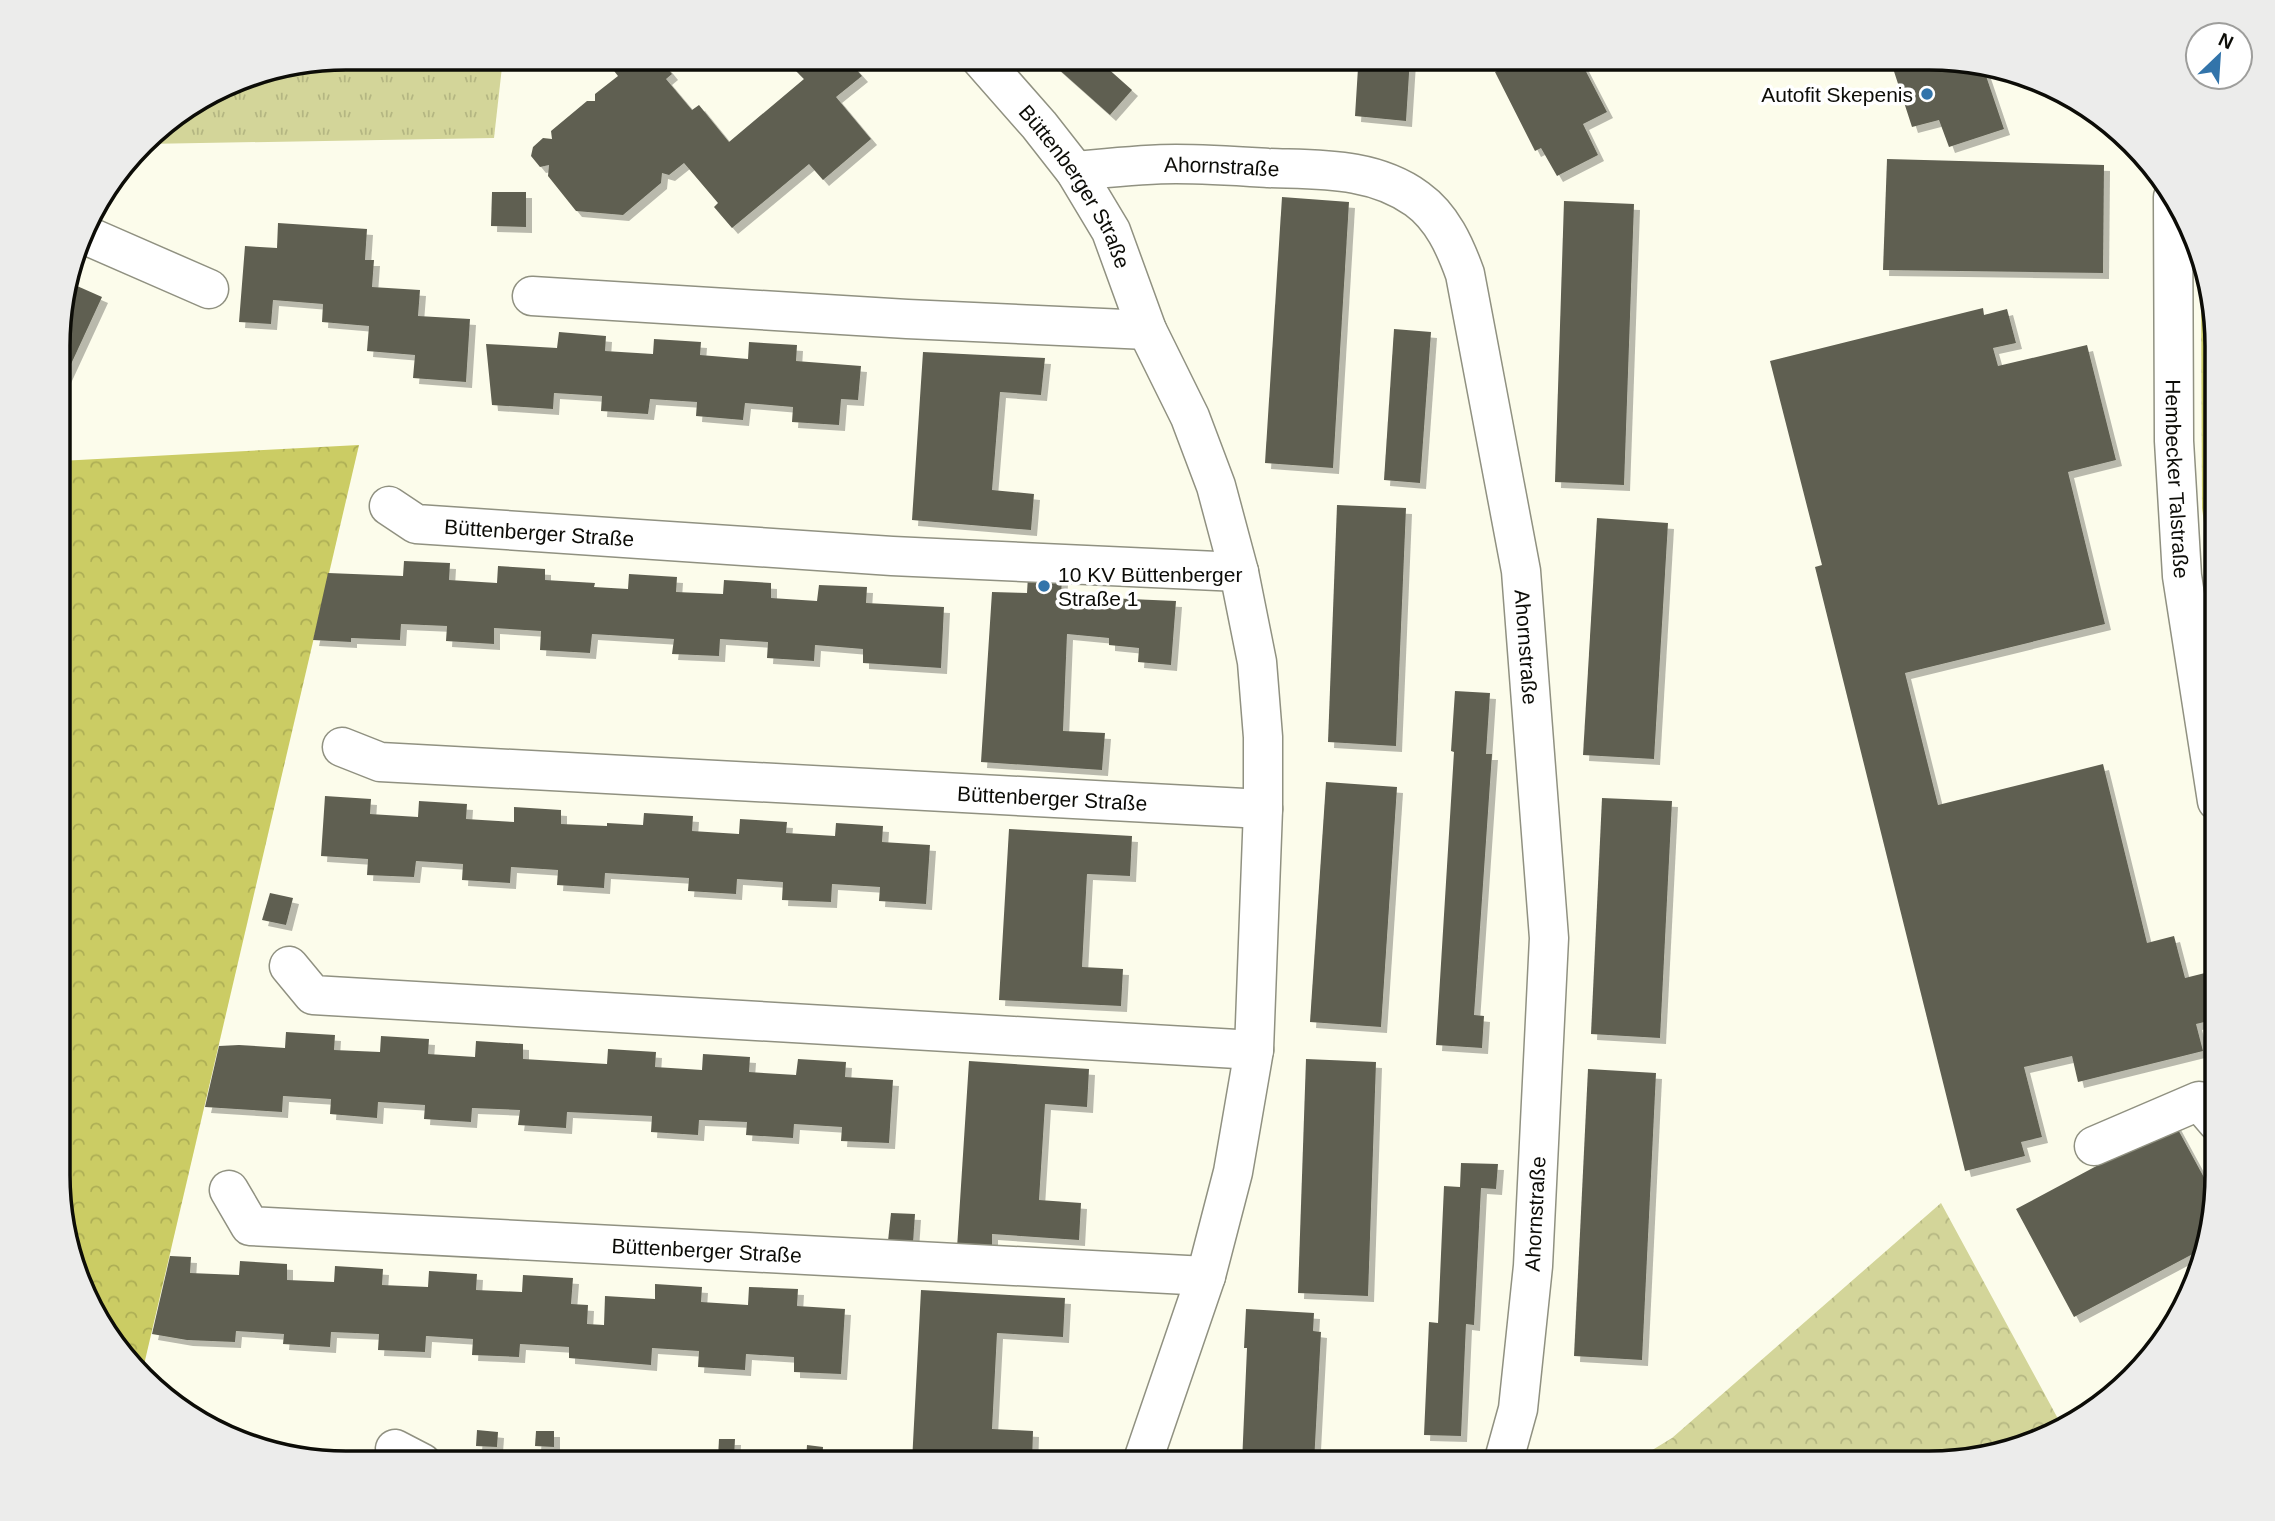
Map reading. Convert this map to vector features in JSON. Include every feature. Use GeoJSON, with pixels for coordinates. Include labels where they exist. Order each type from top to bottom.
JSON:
{"type":"FeatureCollection","features":[{"type":"Feature","properties":{"kind":"street","name":"Büttenberger Straße"},"geometry":{"type":"LineString","coordinates":[[991,70],[1075,171],[1111,231],[1147,330],[1195,428],[1216,486],[1239,572],[1257,662],[1263,737],[1263,809],[1254,1050],[1233,1172],[1206,1276],[1146,1451]]}},
{"type":"Feature","properties":{"kind":"street","name":"Ahornstraße"},"geometry":{"type":"LineString","coordinates":[[1075,171],[1176,164],[1333,170],[1364,174],[1402,189],[1435,215],[1457,251],[1465,274],[1521,571],[1549,938],[1533,1266],[1518,1409],[1506,1451]]}},
{"type":"Feature","properties":{"kind":"street","name":"Hembecker Talstraße"},"geometry":{"type":"LineString","coordinates":[[2173,217],[2174,441],[2182,576],[2205,724]]}},
{"type":"Feature","properties":{"kind":"street"},"geometry":{"type":"LineString","coordinates":[[92,238],[209,289]]}},
{"type":"Feature","properties":{"kind":"street"},"geometry":{"type":"LineString","coordinates":[[532,296],[907,319],[1147,330]]}},
{"type":"Feature","properties":{"kind":"street","name":"Büttenberger Straße"},"geometry":{"type":"LineString","coordinates":[[389,506],[416,524],[892,556],[1239,572]]}},
{"type":"Feature","properties":{"kind":"street","name":"Büttenberger Straße"},"geometry":{"type":"LineString","coordinates":[[342,747],[380,762],[1263,809]]}},
{"type":"Feature","properties":{"kind":"street"},"geometry":{"type":"LineString","coordinates":[[289,966],[313,995],[1254,1050]]}},
{"type":"Feature","properties":{"kind":"street"},"geometry":{"type":"LineString","coordinates":[[2094,1146],[2199,1101],[2205,1108]]}},
{"type":"Feature","properties":{"kind":"street","name":"Büttenberger Straße"},"geometry":{"type":"LineString","coordinates":[[229,1190],[250,1226],[1206,1276]]}},
{"type":"Feature","properties":{"kind":"green space"},"geometry":{"type":"Polygon","coordinates":[[[346,70],[502,70],[494,138],[159,144],[208,107],[241,91],[292,75],[346,70]]]}},
{"type":"Feature","properties":{"kind":"green space"},"geometry":{"type":"Polygon","coordinates":[[[2201,299],[2205,346],[2205,530],[2202,508],[2201,299]]]}},
{"type":"Feature","properties":{"kind":"green space"},"geometry":{"type":"Polygon","coordinates":[[[359,445],[144,1363],[127,1343],[98,1297],[79,1246],[72,1211],[70,460],[359,445]]]}},
{"type":"Feature","properties":{"kind":"green space"},"geometry":{"type":"Polygon","coordinates":[[[1941,1203],[2058,1419],[2000,1442],[1965,1449],[1929,1451],[1651,1451],[1672,1438],[1941,1203]]]}},
{"type":"Feature","properties":{"kind":"building"},"geometry":{"type":"Polygon","coordinates":[[[613,70],[669,70],[672,74],[666,79],[692,110],[699,105],[729,142],[804,79],[795,70],[857,70],[862,76],[836,97],[871,139],[823,180],[809,164],[732,228],[714,207],[718,203],[684,163],[669,175],[662,173],[661,183],[623,215],[576,211],[548,176],[549,165],[540,167],[531,156],[533,147],[543,138],[552,139],[551,131],[587,101],[595,101],[595,94],[618,76],[613,70]]]}},
{"type":"Feature","properties":{"kind":"building"},"geometry":{"type":"Polygon","coordinates":[[[1059,70],[1110,70],[1132,90],[1110,115],[1059,70]]]}},
{"type":"Feature","properties":{"kind":"building"},"geometry":{"type":"Polygon","coordinates":[[[1358,70],[1409,70],[1406,121],[1355,116],[1358,70]]]}},
{"type":"Feature","properties":{"kind":"building"},"geometry":{"type":"Polygon","coordinates":[[[1585,70],[1607,112],[1583,124],[1598,155],[1557,176],[1541,148],[1535,151],[1495,72],[1585,70]]]}},
{"type":"Feature","properties":{"kind":"building"},"geometry":{"type":"Polygon","coordinates":[[[1894,70],[1965,72],[1986,76],[2004,129],[1949,147],[1939,120],[1912,127],[1894,70]]]}},
{"type":"Feature","properties":{"kind":"building"},"geometry":{"type":"Polygon","coordinates":[[[1887,159],[2104,165],[2103,273],[1883,270],[1887,159]]]}},
{"type":"Feature","properties":{"kind":"building"},"geometry":{"type":"Polygon","coordinates":[[[492,192],[526,192],[526,227],[491,226],[492,192]]]}},
{"type":"Feature","properties":{"kind":"building"},"geometry":{"type":"Polygon","coordinates":[[[1282,197],[1349,202],[1333,468],[1265,463],[1282,197]]]}},
{"type":"Feature","properties":{"kind":"building"},"geometry":{"type":"Polygon","coordinates":[[[1564,201],[1634,204],[1624,485],[1555,482],[1564,201]]]}},
{"type":"Feature","properties":{"kind":"building"},"geometry":{"type":"Polygon","coordinates":[[[278,223],[367,229],[365,260],[374,260],[372,287],[420,290],[418,316],[470,319],[466,382],[413,378],[415,355],[367,351],[369,326],[322,322],[323,304],[273,300],[271,324],[239,322],[245,246],[277,248],[278,223]]]}},
{"type":"Feature","properties":{"kind":"building"},"geometry":{"type":"Polygon","coordinates":[[[76,286],[102,297],[70,366],[72,310],[76,286]]]}},
{"type":"Feature","properties":{"kind":"building"},"geometry":{"type":"Polygon","coordinates":[[[1983,308],[1984,315],[2007,309],[2016,343],[1993,348],[1998,366],[2087,345],[2116,460],[2068,472],[2105,624],[1905,673],[1938,805],[2103,764],[2147,943],[2174,936],[2185,978],[2205,973],[2205,1022],[2196,1024],[2203,1051],[2078,1082],[2072,1056],[2024,1067],[2042,1137],[2021,1142],[2025,1156],[1965,1171],[1815,567],[1822,565],[1770,361],[1983,308]]]}},
{"type":"Feature","properties":{"kind":"building"},"geometry":{"type":"Polygon","coordinates":[[[1394,329],[1431,332],[1420,483],[1384,480],[1394,329]]]}},
{"type":"Feature","properties":{"kind":"building"},"geometry":{"type":"Polygon","coordinates":[[[559,332],[606,336],[605,351],[653,354],[654,339],[701,342],[700,355],[748,359],[749,342],[797,345],[796,361],[861,366],[858,400],[841,399],[839,425],[792,422],[793,407],[745,403],[743,420],[696,416],[697,402],[650,399],[648,414],[601,411],[602,396],[554,393],[553,409],[492,405],[486,344],[557,348],[559,332]]]}},
{"type":"Feature","properties":{"kind":"building"},"geometry":{"type":"Polygon","coordinates":[[[923,352],[1045,358],[1041,395],[1000,392],[992,490],[1034,494],[1031,530],[912,520],[923,352]]]}},
{"type":"Feature","properties":{"kind":"building"},"geometry":{"type":"Polygon","coordinates":[[[1337,505],[1406,508],[1396,746],[1328,742],[1337,505]]]}},
{"type":"Feature","properties":{"kind":"building"},"geometry":{"type":"Polygon","coordinates":[[[1597,518],[1668,523],[1654,759],[1583,755],[1597,518]]]}},
{"type":"Feature","properties":{"kind":"building"},"geometry":{"type":"Polygon","coordinates":[[[404,561],[450,563],[449,580],[497,583],[498,566],[545,569],[545,580],[595,583],[594,587],[628,589],[629,574],[677,577],[676,592],[723,594],[724,580],[771,583],[771,598],[817,601],[819,585],[867,587],[866,603],[944,607],[941,668],[863,663],[863,649],[815,645],[814,661],[767,658],[768,642],[720,639],[719,656],[672,654],[674,639],[592,634],[590,653],[540,650],[541,631],[494,628],[494,644],[446,641],[447,626],[401,624],[400,640],[313,640],[328,573],[403,576],[404,561]]]}},
{"type":"Feature","properties":{"kind":"building"},"geometry":{"type":"Polygon","coordinates":[[[1028,576],[1062,578],[1061,596],[1176,601],[1171,665],[1138,662],[1139,648],[1109,645],[1109,638],[1067,634],[1063,731],[1105,733],[1102,770],[981,762],[992,592],[1027,593],[1028,576]]]}},
{"type":"Feature","properties":{"kind":"building"},"geometry":{"type":"Polygon","coordinates":[[[1455,691],[1490,693],[1486,754],[1492,754],[1474,1015],[1484,1016],[1482,1048],[1436,1045],[1454,752],[1451,751],[1455,691]]]}},
{"type":"Feature","properties":{"kind":"building"},"geometry":{"type":"Polygon","coordinates":[[[1326,782],[1397,787],[1381,1027],[1310,1022],[1326,782]]]}},
{"type":"Feature","properties":{"kind":"building"},"geometry":{"type":"Polygon","coordinates":[[[325,796],[371,799],[370,814],[418,817],[419,801],[467,804],[466,819],[514,822],[514,807],[561,810],[561,824],[643,825],[644,813],[693,816],[692,831],[739,834],[740,819],[787,822],[786,833],[835,836],[836,823],[883,826],[882,842],[930,845],[926,904],[879,901],[880,887],[832,884],[831,902],[782,900],[783,882],[737,879],[736,894],[688,891],[689,878],[605,873],[604,888],[557,885],[558,870],[511,867],[510,883],[462,880],[463,864],[416,861],[414,877],[367,875],[368,859],[321,856],[325,796]]]}},
{"type":"Feature","properties":{"kind":"building"},"geometry":{"type":"Polygon","coordinates":[[[1602,798],[1672,801],[1660,1038],[1591,1034],[1602,798]]]}},
{"type":"Feature","properties":{"kind":"building"},"geometry":{"type":"Polygon","coordinates":[[[1009,829],[1132,836],[1130,876],[1087,874],[1082,967],[1123,969],[1121,1006],[999,1000],[1009,829]]]}},
{"type":"Feature","properties":{"kind":"building"},"geometry":{"type":"Polygon","coordinates":[[[270,893],[293,898],[286,925],[262,920],[270,893]]]}},
{"type":"Feature","properties":{"kind":"building"},"geometry":{"type":"Polygon","coordinates":[[[286,1032],[335,1035],[334,1050],[380,1052],[381,1036],[429,1039],[428,1054],[475,1057],[476,1041],[523,1044],[523,1059],[607,1064],[608,1049],[656,1052],[655,1067],[702,1070],[703,1054],[750,1057],[749,1072],[796,1075],[798,1059],[846,1062],[845,1077],[893,1080],[889,1143],[841,1141],[842,1127],[794,1124],[793,1138],[746,1135],[747,1122],[699,1120],[698,1135],[651,1132],[652,1116],[567,1112],[566,1128],[518,1125],[520,1110],[472,1108],[471,1122],[424,1119],[425,1105],[378,1102],[377,1118],[330,1114],[331,1099],[283,1096],[282,1112],[205,1107],[219,1046],[285,1048],[286,1032]]]}},
{"type":"Feature","properties":{"kind":"building"},"geometry":{"type":"Polygon","coordinates":[[[1306,1059],[1376,1062],[1368,1296],[1298,1293],[1306,1059]]]}},
{"type":"Feature","properties":{"kind":"building"},"geometry":{"type":"Polygon","coordinates":[[[969,1061],[1089,1069],[1087,1107],[1045,1104],[1039,1200],[1081,1203],[1079,1240],[992,1234],[992,1250],[957,1248],[969,1061]]]}},
{"type":"Feature","properties":{"kind":"building"},"geometry":{"type":"Polygon","coordinates":[[[1588,1069],[1656,1073],[1642,1360],[1574,1356],[1588,1069]]]}},
{"type":"Feature","properties":{"kind":"building"},"geometry":{"type":"Polygon","coordinates":[[[2175,1124],[2205,1179],[2203,1211],[2193,1254],[2074,1317],[2016,1209],[2175,1124]]]}},
{"type":"Feature","properties":{"kind":"building"},"geometry":{"type":"Polygon","coordinates":[[[1461,1163],[1498,1164],[1496,1189],[1481,1188],[1474,1325],[1466,1324],[1461,1436],[1424,1435],[1429,1322],[1438,1323],[1444,1186],[1460,1187],[1461,1163]]]}},
{"type":"Feature","properties":{"kind":"building"},"geometry":{"type":"Polygon","coordinates":[[[891,1213],[915,1214],[913,1243],[888,1241],[891,1213]]]}},
{"type":"Feature","properties":{"kind":"building"},"geometry":{"type":"Polygon","coordinates":[[[170,1256],[191,1257],[190,1273],[239,1275],[240,1261],[287,1264],[287,1280],[334,1282],[335,1266],[383,1269],[382,1285],[428,1287],[429,1271],[477,1274],[476,1290],[522,1292],[523,1275],[573,1278],[571,1304],[588,1305],[587,1324],[604,1325],[605,1296],[655,1299],[655,1284],[702,1287],[701,1302],[748,1305],[749,1287],[798,1289],[797,1306],[845,1309],[841,1374],[794,1372],[794,1357],[746,1354],[745,1370],[698,1367],[699,1351],[652,1348],[651,1365],[569,1358],[569,1347],[520,1344],[519,1357],[472,1355],[473,1339],[426,1336],[425,1352],[378,1350],[379,1334],[331,1332],[330,1347],[283,1344],[284,1334],[236,1331],[235,1342],[187,1340],[152,1334],[170,1256]]]}},
{"type":"Feature","properties":{"kind":"building"},"geometry":{"type":"Polygon","coordinates":[[[921,1290],[1065,1298],[1063,1337],[997,1333],[992,1429],[1033,1431],[1032,1451],[913,1451],[921,1290]]]}},
{"type":"Feature","properties":{"kind":"building"},"geometry":{"type":"Polygon","coordinates":[[[1246,1309],[1314,1313],[1313,1331],[1321,1332],[1315,1451],[1243,1451],[1247,1348],[1244,1348],[1246,1309]]]}},
{"type":"Feature","properties":{"kind":"building"},"geometry":{"type":"Polygon","coordinates":[[[477,1430],[498,1432],[497,1447],[476,1446],[477,1430]]]}},
{"type":"Feature","properties":{"kind":"building"},"geometry":{"type":"Polygon","coordinates":[[[536,1431],[554,1431],[554,1447],[535,1446],[536,1431]]]}},
{"type":"Feature","properties":{"kind":"building"},"geometry":{"type":"Polygon","coordinates":[[[719,1439],[735,1439],[734,1451],[718,1451],[719,1439]]]}},
{"type":"Feature","properties":{"kind":"building"},"geometry":{"type":"Polygon","coordinates":[[[807,1445],[823,1447],[823,1451],[807,1451],[807,1445]]]}},
{"type":"Feature","properties":{"kind":"place","name":"Autofit Skepenis"},"geometry":{"type":"Point","coordinates":[1927,94]}},
{"type":"Feature","properties":{"kind":"place","name":"10 KV Büttenberger Straße 1"},"geometry":{"type":"Point","coordinates":[1044,586]}}]}
